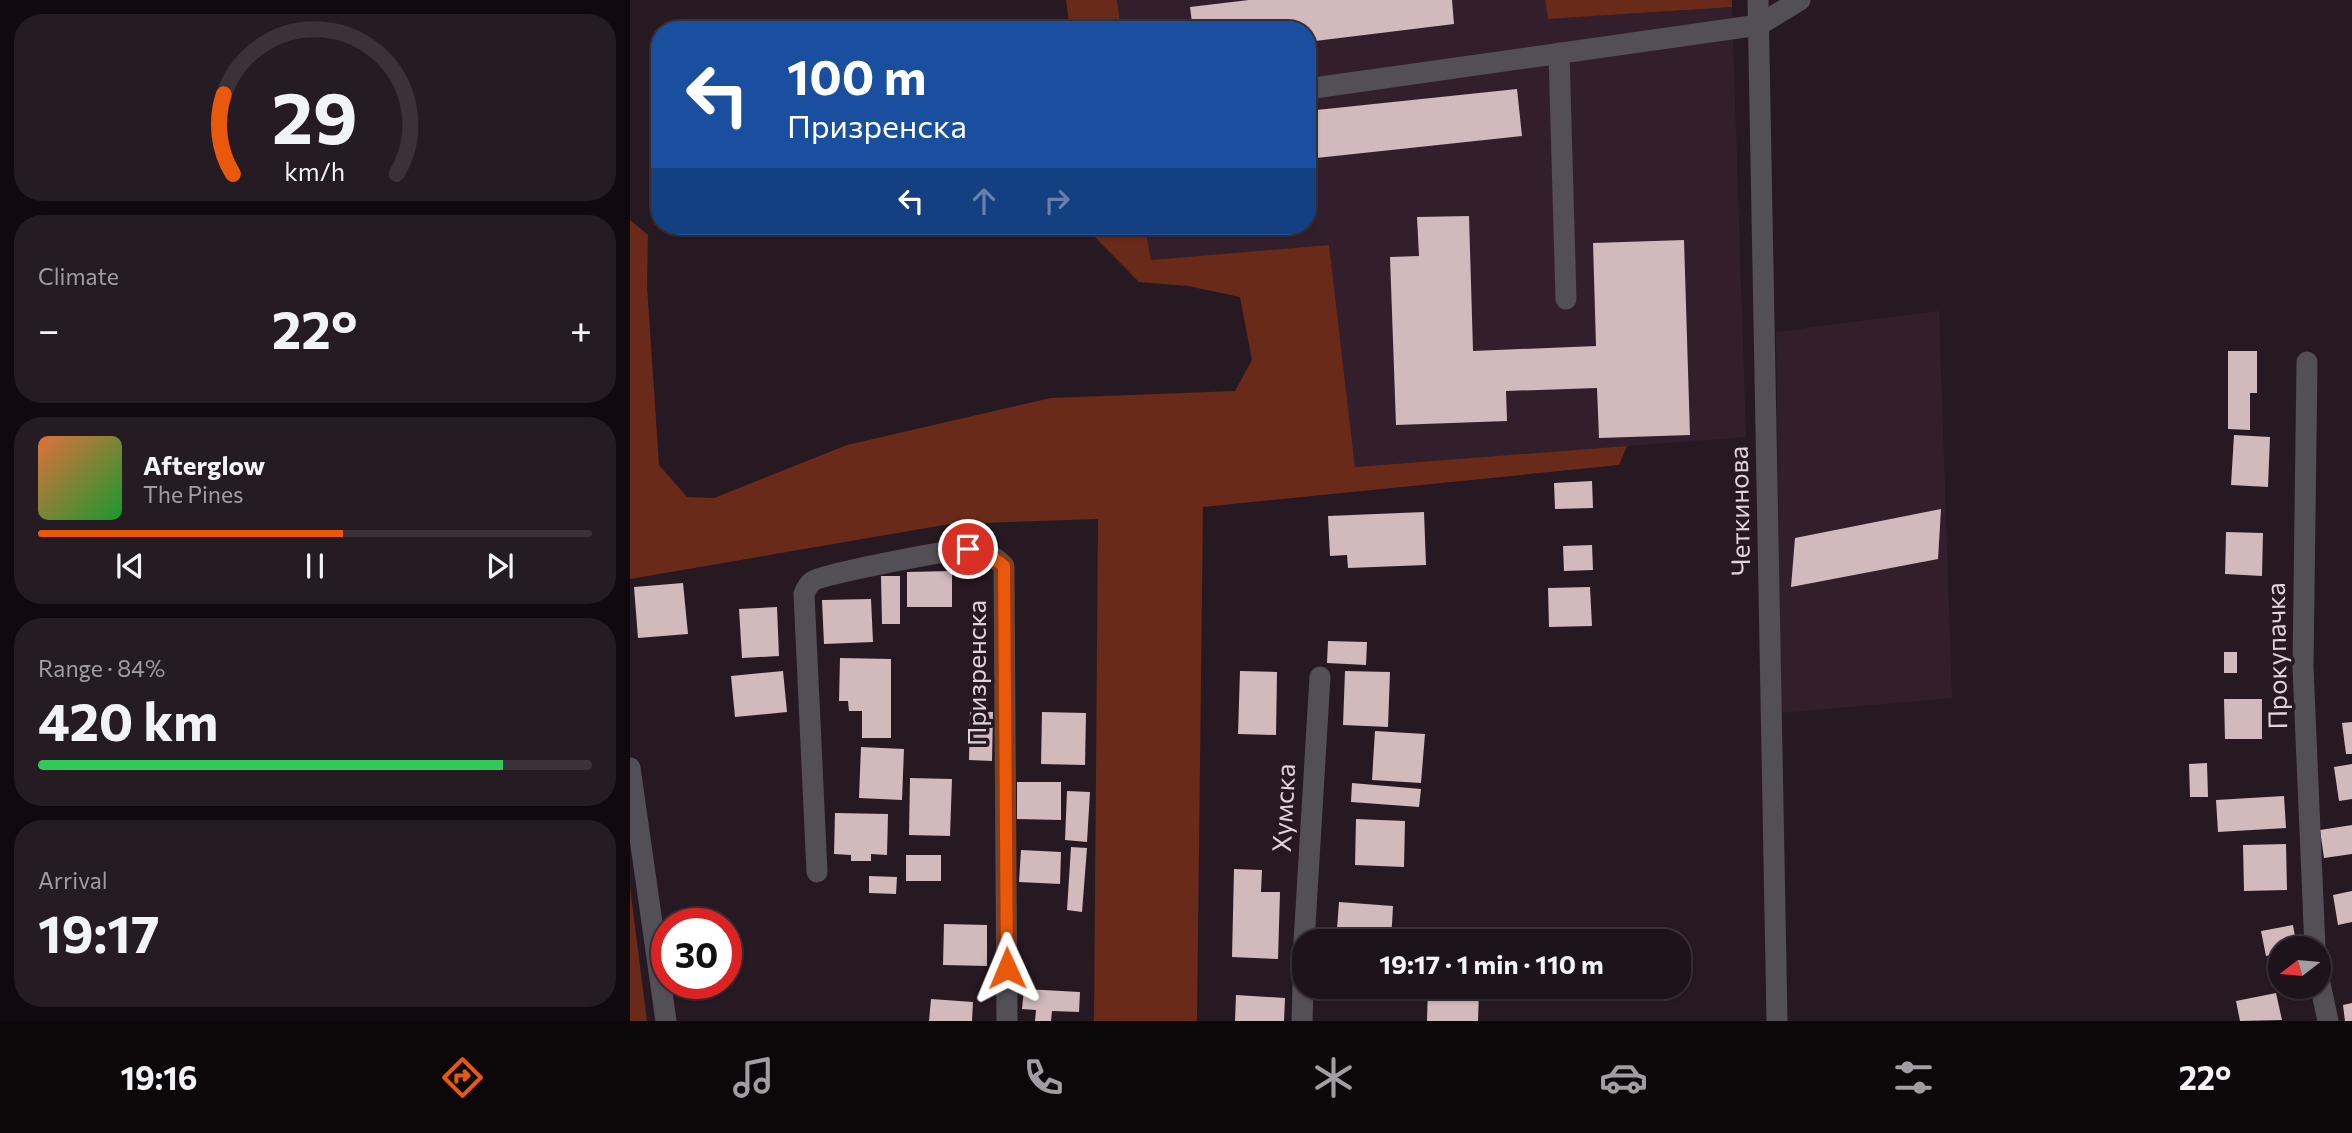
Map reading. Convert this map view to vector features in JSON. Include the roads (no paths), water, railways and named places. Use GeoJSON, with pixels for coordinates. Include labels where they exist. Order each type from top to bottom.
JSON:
{"type":"FeatureCollection","features":[{"type":"Feature","properties":{"kind":"street","name":"Четкинова"},"geometry":{"type":"LineString","coordinates":[[1758,0],[1777,1021]]}},
{"type":"Feature","properties":{"kind":"street"},"geometry":{"type":"LineString","coordinates":[[1316,88],[1759,25],[1800,0]]}},
{"type":"Feature","properties":{"kind":"street"},"geometry":{"type":"LineString","coordinates":[[1559,53],[1566,299]]}},
{"type":"Feature","properties":{"kind":"street","name":"Прокупачка"},"geometry":{"type":"LineString","coordinates":[[2307,362],[2303,667],[2314,936]]}},
{"type":"Feature","properties":{"kind":"street","name":"Призренска"},"geometry":{"type":"LineString","coordinates":[[817,872],[804,594],[807,587],[820,578],[906,560],[968,549],[987,554],[1004,566],[1007,1021]]}},
{"type":"Feature","properties":{"kind":"street","name":"Хумска"},"geometry":{"type":"LineString","coordinates":[[1305,929],[1320,677]]}},
{"type":"Feature","properties":{"kind":"street"},"geometry":{"type":"LineString","coordinates":[[630,768],[666,1021]]}},
{"type":"Feature","properties":{"kind":"street"},"geometry":{"type":"LineString","coordinates":[[1302,1021],[1303,999]]}},
{"type":"Feature","properties":{"kind":"street"},"geometry":{"type":"LineString","coordinates":[[2323,999],[2328,1021]]}}]}
